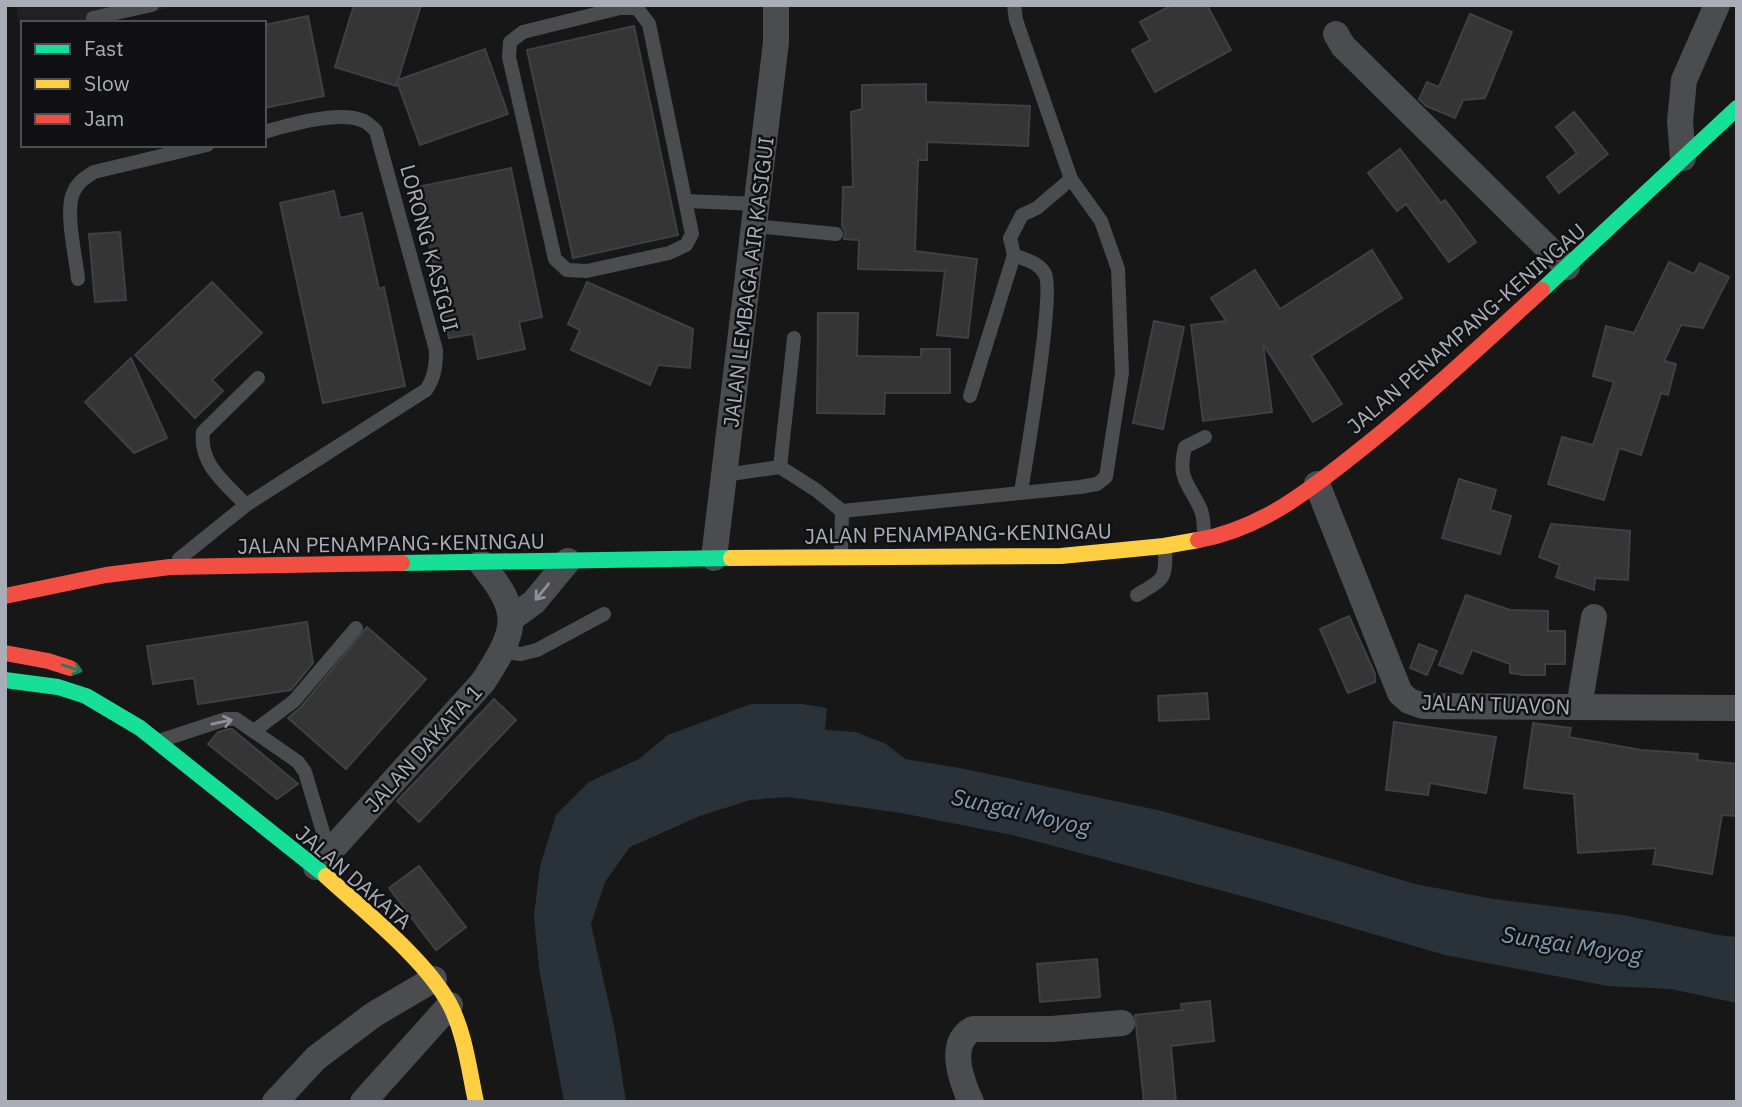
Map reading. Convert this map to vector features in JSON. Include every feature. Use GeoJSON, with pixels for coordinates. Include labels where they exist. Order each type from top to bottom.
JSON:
{"type":"FeatureCollection","features":[{"type":"Feature","properties":{"kind":"main road","name":"JALAN PENAMPANG-KENINGAU"},"geometry":{"type":"LineString","coordinates":[[5,596],[106,575],[170,567],[714,558],[1061,556],[1164,547],[1205,539],[1242,528],[1317,484],[1426,395],[1628,212],[1737,108]]}},
{"type":"Feature","properties":{"kind":"main road","name":"JALAN PENAMPANG-KENINGAU"},"geometry":{"type":"LineString","coordinates":[[36,607],[106,575]]}},
{"type":"Feature","properties":{"kind":"main road"},"geometry":{"type":"LineString","coordinates":[[13,576],[27,590]]}},
{"type":"Feature","properties":{"kind":"main road"},"geometry":{"type":"LineString","coordinates":[[6,680],[5,654],[48,661],[81,671]]}},
{"type":"Feature","properties":{"kind":"main road","name":"JALAN DAKATA"},"geometry":{"type":"LineString","coordinates":[[6,680],[58,687],[86,696],[141,728],[322,860],[434,979],[450,1005],[464,1045],[476,1102]]}},
{"type":"Feature","properties":{"kind":"main road","name":"JALAN DAKATA"},"geometry":{"type":"LineString","coordinates":[[114,693],[141,728]]}},
{"type":"Feature","properties":{"kind":"street","name":"JALAN LEMBAGA AIR KASIGUI"},"geometry":{"type":"LineString","coordinates":[[714,558],[776,42],[776,5]]}},
{"type":"Feature","properties":{"kind":"street"},"geometry":{"type":"LineString","coordinates":[[1683,158],[1680,122],[1684,80],[1717,5]]}},
{"type":"Feature","properties":{"kind":"street"},"geometry":{"type":"LineString","coordinates":[[1336,34],[1343,46],[1567,267]]}},
{"type":"Feature","properties":{"kind":"street","name":"JALAN TUAVON"},"geometry":{"type":"LineString","coordinates":[[1317,484],[1400,693],[1409,701],[1423,706],[1737,708]]}},
{"type":"Feature","properties":{"kind":"street"},"geometry":{"type":"LineString","coordinates":[[481,563],[501,588],[512,618],[534,602],[568,561]]}},
{"type":"Feature","properties":{"kind":"street"},"geometry":{"type":"LineString","coordinates":[[1579,707],[1594,617]]}},
{"type":"Feature","properties":{"kind":"street","name":"JALAN DAKATA 1"},"geometry":{"type":"LineString","coordinates":[[322,860],[483,682],[503,652],[512,618]]}},
{"type":"Feature","properties":{"kind":"street"},"geometry":{"type":"LineString","coordinates":[[275,1102],[316,1058],[373,1015],[434,979]]}},
{"type":"Feature","properties":{"kind":"street"},"geometry":{"type":"LineString","coordinates":[[363,1102],[450,1005]]}},
{"type":"Feature","properties":{"kind":"street"},"geometry":{"type":"LineString","coordinates":[[971,1102],[958,1059],[959,1042],[964,1033],[973,1029],[1052,1029],[1122,1023]]}},
{"type":"Feature","properties":{"kind":"lane"},"geometry":{"type":"LineString","coordinates":[[93,18],[116,9],[152,5]]}},
{"type":"Feature","properties":{"kind":"lane"},"geometry":{"type":"LineString","coordinates":[[724,475],[780,467],[816,489],[842,511],[1097,484],[1106,477],[1122,373],[1118,269],[1101,221],[1071,179],[1020,31],[1014,5]]}},
{"type":"Feature","properties":{"kind":"lane"},"geometry":{"type":"LineString","coordinates":[[620,8],[637,8],[649,24],[686,201],[692,234],[686,244],[669,253],[587,271],[567,270],[555,258],[509,57],[510,42],[523,32],[620,8]]}},
{"type":"Feature","properties":{"kind":"lane","name":"LORONG KASIGUI"},"geometry":{"type":"LineString","coordinates":[[170,567],[246,505],[426,390],[435,369],[436,350],[376,131],[365,121],[334,118],[266,132]]}},
{"type":"Feature","properties":{"kind":"lane"},"geometry":{"type":"LineString","coordinates":[[78,279],[69,204],[73,191],[82,180],[94,172],[199,147]]}},
{"type":"Feature","properties":{"kind":"lane"},"geometry":{"type":"LineString","coordinates":[[970,396],[1014,255],[1010,238],[1022,215],[1037,208],[1071,179]]}},
{"type":"Feature","properties":{"kind":"lane"},"geometry":{"type":"LineString","coordinates":[[686,201],[836,234]]}},
{"type":"Feature","properties":{"kind":"lane"},"geometry":{"type":"LineString","coordinates":[[1014,255],[1039,265],[1047,276],[1042,349],[1021,492]]}},
{"type":"Feature","properties":{"kind":"lane"},"geometry":{"type":"LineString","coordinates":[[780,467],[794,338]]}},
{"type":"Feature","properties":{"kind":"lane"},"geometry":{"type":"LineString","coordinates":[[246,505],[207,463],[202,443],[203,432],[258,378]]}},
{"type":"Feature","properties":{"kind":"lane"},"geometry":{"type":"LineString","coordinates":[[1205,437],[1185,447],[1181,464],[1185,484],[1202,512],[1205,539]]}},
{"type":"Feature","properties":{"kind":"lane"},"geometry":{"type":"LineString","coordinates":[[841,557],[842,511]]}},
{"type":"Feature","properties":{"kind":"lane"},"geometry":{"type":"LineString","coordinates":[[1138,595],[1160,580],[1166,572],[1164,547]]}},
{"type":"Feature","properties":{"kind":"lane"},"geometry":{"type":"LineString","coordinates":[[503,652],[521,654],[537,650],[604,614]]}},
{"type":"Feature","properties":{"kind":"lane"},"geometry":{"type":"LineString","coordinates":[[254,731],[294,701],[356,628]]}},
{"type":"Feature","properties":{"kind":"lane"},"geometry":{"type":"LineString","coordinates":[[157,741],[226,719],[236,719],[298,762],[305,772],[322,860]]}},
{"type":"Feature","properties":{"kind":"shaded area"},"geometry":{"type":"Polygon","coordinates":[[[16,5],[183,5],[107,21],[21,21],[21,38],[16,5]]]}},
{"type":"Feature","properties":{"kind":"water","name":"Sungai Moyog"},"geometry":{"type":"Polygon","coordinates":[[[751,704],[802,704],[827,708],[825,730],[856,732],[886,744],[905,759],[1162,811],[1415,884],[1494,899],[1623,915],[1737,937],[1737,1003],[1671,989],[1608,986],[1445,955],[1253,899],[1012,835],[901,813],[788,797],[750,800],[700,816],[630,847],[605,882],[591,924],[615,1031],[626,1102],[564,1102],[539,968],[534,916],[540,866],[556,815],[589,782],[639,759],[668,735],[751,704]]]}},
{"type":"Feature","properties":{"kind":"building"},"geometry":{"type":"Polygon","coordinates":[[[354,5],[421,5],[398,80],[485,49],[508,114],[420,145],[397,82],[396,86],[335,67],[354,5]]]}},
{"type":"Feature","properties":{"kind":"building"},"geometry":{"type":"Polygon","coordinates":[[[1172,5],[1207,5],[1231,50],[1155,92],[1132,50],[1150,40],[1140,22],[1172,5]]]}},
{"type":"Feature","properties":{"kind":"building"},"geometry":{"type":"Polygon","coordinates":[[[1470,14],[1512,32],[1485,98],[1463,100],[1455,118],[1426,106],[1419,99],[1427,82],[1439,87],[1470,14]]]}},
{"type":"Feature","properties":{"kind":"building"},"geometry":{"type":"Polygon","coordinates":[[[308,16],[324,96],[266,108],[266,25],[308,16]]]}},
{"type":"Feature","properties":{"kind":"building"},"geometry":{"type":"Polygon","coordinates":[[[634,26],[678,235],[573,258],[527,50],[634,26]]]}},
{"type":"Feature","properties":{"kind":"building"},"geometry":{"type":"Polygon","coordinates":[[[926,84],[926,102],[1030,106],[1028,146],[927,142],[927,160],[918,160],[915,251],[977,259],[968,338],[937,335],[945,271],[858,269],[859,240],[844,239],[843,187],[853,187],[851,112],[862,109],[862,85],[926,84]]]}},
{"type":"Feature","properties":{"kind":"building"},"geometry":{"type":"Polygon","coordinates":[[[1574,112],[1608,154],[1559,193],[1547,177],[1577,153],[1556,127],[1574,112]]]}},
{"type":"Feature","properties":{"kind":"building"},"geometry":{"type":"Polygon","coordinates":[[[1400,149],[1441,203],[1445,200],[1476,242],[1449,262],[1406,204],[1397,211],[1368,173],[1400,149]]]}},
{"type":"Feature","properties":{"kind":"building"},"geometry":{"type":"Polygon","coordinates":[[[511,168],[542,317],[519,322],[525,349],[478,359],[473,334],[449,338],[417,187],[511,168]]]}},
{"type":"Feature","properties":{"kind":"building"},"geometry":{"type":"Polygon","coordinates":[[[334,191],[340,218],[362,213],[379,289],[384,287],[405,386],[323,403],[280,203],[334,191]]]}},
{"type":"Feature","properties":{"kind":"building"},"geometry":{"type":"Polygon","coordinates":[[[120,232],[126,300],[95,302],[89,234],[120,232]]]}},
{"type":"Feature","properties":{"kind":"building"},"geometry":{"type":"Polygon","coordinates":[[[1372,250],[1402,298],[1311,356],[1342,404],[1313,422],[1263,344],[1272,412],[1203,421],[1191,325],[1226,321],[1211,298],[1255,270],[1280,309],[1372,250]]]}},
{"type":"Feature","properties":{"kind":"building"},"geometry":{"type":"Polygon","coordinates":[[[1669,262],[1694,274],[1700,263],[1729,277],[1703,328],[1681,325],[1664,361],[1676,364],[1668,395],[1661,393],[1641,455],[1619,448],[1604,500],[1548,484],[1562,437],[1593,445],[1614,382],[1593,376],[1606,326],[1634,333],[1669,262]]]}},
{"type":"Feature","properties":{"kind":"building"},"geometry":{"type":"Polygon","coordinates":[[[212,282],[262,333],[212,380],[223,391],[195,418],[135,355],[212,282]]]}},
{"type":"Feature","properties":{"kind":"building"},"geometry":{"type":"Polygon","coordinates":[[[587,282],[693,329],[690,368],[658,365],[650,385],[571,350],[580,330],[568,324],[587,282]]]}},
{"type":"Feature","properties":{"kind":"building"},"geometry":{"type":"Polygon","coordinates":[[[818,313],[858,313],[857,356],[921,357],[921,349],[950,349],[950,393],[885,393],[884,414],[817,413],[818,313]]]}},
{"type":"Feature","properties":{"kind":"building"},"geometry":{"type":"Polygon","coordinates":[[[1154,321],[1184,327],[1163,429],[1133,423],[1154,321]]]}},
{"type":"Feature","properties":{"kind":"building"},"geometry":{"type":"Polygon","coordinates":[[[131,358],[167,438],[134,453],[85,402],[131,358]]]}},
{"type":"Feature","properties":{"kind":"building"},"geometry":{"type":"Polygon","coordinates":[[[1459,479],[1496,490],[1490,510],[1511,516],[1500,554],[1442,538],[1459,479]]]}},
{"type":"Feature","properties":{"kind":"building"},"geometry":{"type":"Polygon","coordinates":[[[1551,524],[1630,531],[1628,580],[1595,578],[1594,590],[1556,577],[1560,565],[1539,557],[1551,524]]]}},
{"type":"Feature","properties":{"kind":"building"},"geometry":{"type":"Polygon","coordinates":[[[1466,595],[1510,610],[1548,611],[1548,631],[1565,631],[1565,664],[1545,664],[1545,675],[1510,673],[1510,664],[1472,650],[1462,674],[1439,665],[1466,595]]]}},
{"type":"Feature","properties":{"kind":"building"},"geometry":{"type":"Polygon","coordinates":[[[1349,616],[1375,674],[1375,682],[1348,693],[1320,629],[1349,616]]]}},
{"type":"Feature","properties":{"kind":"building"},"geometry":{"type":"Polygon","coordinates":[[[307,622],[313,663],[291,690],[198,704],[194,678],[153,684],[147,646],[307,622]]]}},
{"type":"Feature","properties":{"kind":"building"},"geometry":{"type":"Polygon","coordinates":[[[367,627],[426,679],[346,769],[288,718],[301,707],[367,627]]]}},
{"type":"Feature","properties":{"kind":"building"},"geometry":{"type":"Polygon","coordinates":[[[1419,644],[1437,651],[1427,675],[1410,668],[1419,644]]]}},
{"type":"Feature","properties":{"kind":"building"},"geometry":{"type":"Polygon","coordinates":[[[1207,693],[1209,719],[1159,721],[1158,696],[1207,693]]]}},
{"type":"Feature","properties":{"kind":"building"},"geometry":{"type":"Polygon","coordinates":[[[494,699],[516,720],[419,822],[397,801],[494,699]]]}},
{"type":"Feature","properties":{"kind":"building"},"geometry":{"type":"Polygon","coordinates":[[[1394,722],[1496,737],[1486,793],[1430,783],[1428,795],[1386,790],[1394,722]]]}},
{"type":"Feature","properties":{"kind":"building"},"geometry":{"type":"Polygon","coordinates":[[[1533,723],[1571,728],[1569,737],[1641,750],[1698,754],[1697,760],[1737,764],[1737,816],[1722,815],[1712,874],[1653,864],[1656,848],[1578,853],[1574,794],[1524,788],[1533,723]]]}},
{"type":"Feature","properties":{"kind":"building"},"geometry":{"type":"Polygon","coordinates":[[[232,729],[298,784],[277,799],[208,744],[218,732],[232,729]]]}},
{"type":"Feature","properties":{"kind":"building"},"geometry":{"type":"Polygon","coordinates":[[[419,866],[466,927],[436,950],[389,888],[419,866]]]}},
{"type":"Feature","properties":{"kind":"building"},"geometry":{"type":"Polygon","coordinates":[[[1097,959],[1100,997],[1040,1002],[1037,964],[1097,959]]]}},
{"type":"Feature","properties":{"kind":"building"},"geometry":{"type":"Polygon","coordinates":[[[1210,1001],[1214,1041],[1171,1046],[1176,1102],[1144,1102],[1135,1015],[1182,1010],[1181,1004],[1210,1001]]]}},
{"type":"Feature","properties":{"kind":"traffic: fast"},"geometry":{"type":"LineString","coordinates":[[1542,290],[1737,108]]}},
{"type":"Feature","properties":{"kind":"traffic: fast"},"geometry":{"type":"LineString","coordinates":[[402,563],[731,558]]}},
{"type":"Feature","properties":{"kind":"traffic: fast"},"geometry":{"type":"LineString","coordinates":[[5,680],[58,687],[86,696],[140,728],[326,876]]}},
{"type":"Feature","properties":{"kind":"traffic: slow"},"geometry":{"type":"LineString","coordinates":[[731,558],[1061,556],[1198,540]]}},
{"type":"Feature","properties":{"kind":"traffic: slow"},"geometry":{"type":"LineString","coordinates":[[326,876],[393,936],[438,986],[459,1027],[476,1102]]}},
{"type":"Feature","properties":{"kind":"traffic: jam"},"geometry":{"type":"LineString","coordinates":[[1198,540],[1222,534],[1266,516],[1307,490],[1455,370],[1542,290]]}},
{"type":"Feature","properties":{"kind":"traffic: jam"},"geometry":{"type":"LineString","coordinates":[[5,596],[106,575],[170,567],[402,563]]}},
{"type":"Feature","properties":{"kind":"traffic: jam"},"geometry":{"type":"LineString","coordinates":[[5,653],[70,668]]}}]}
